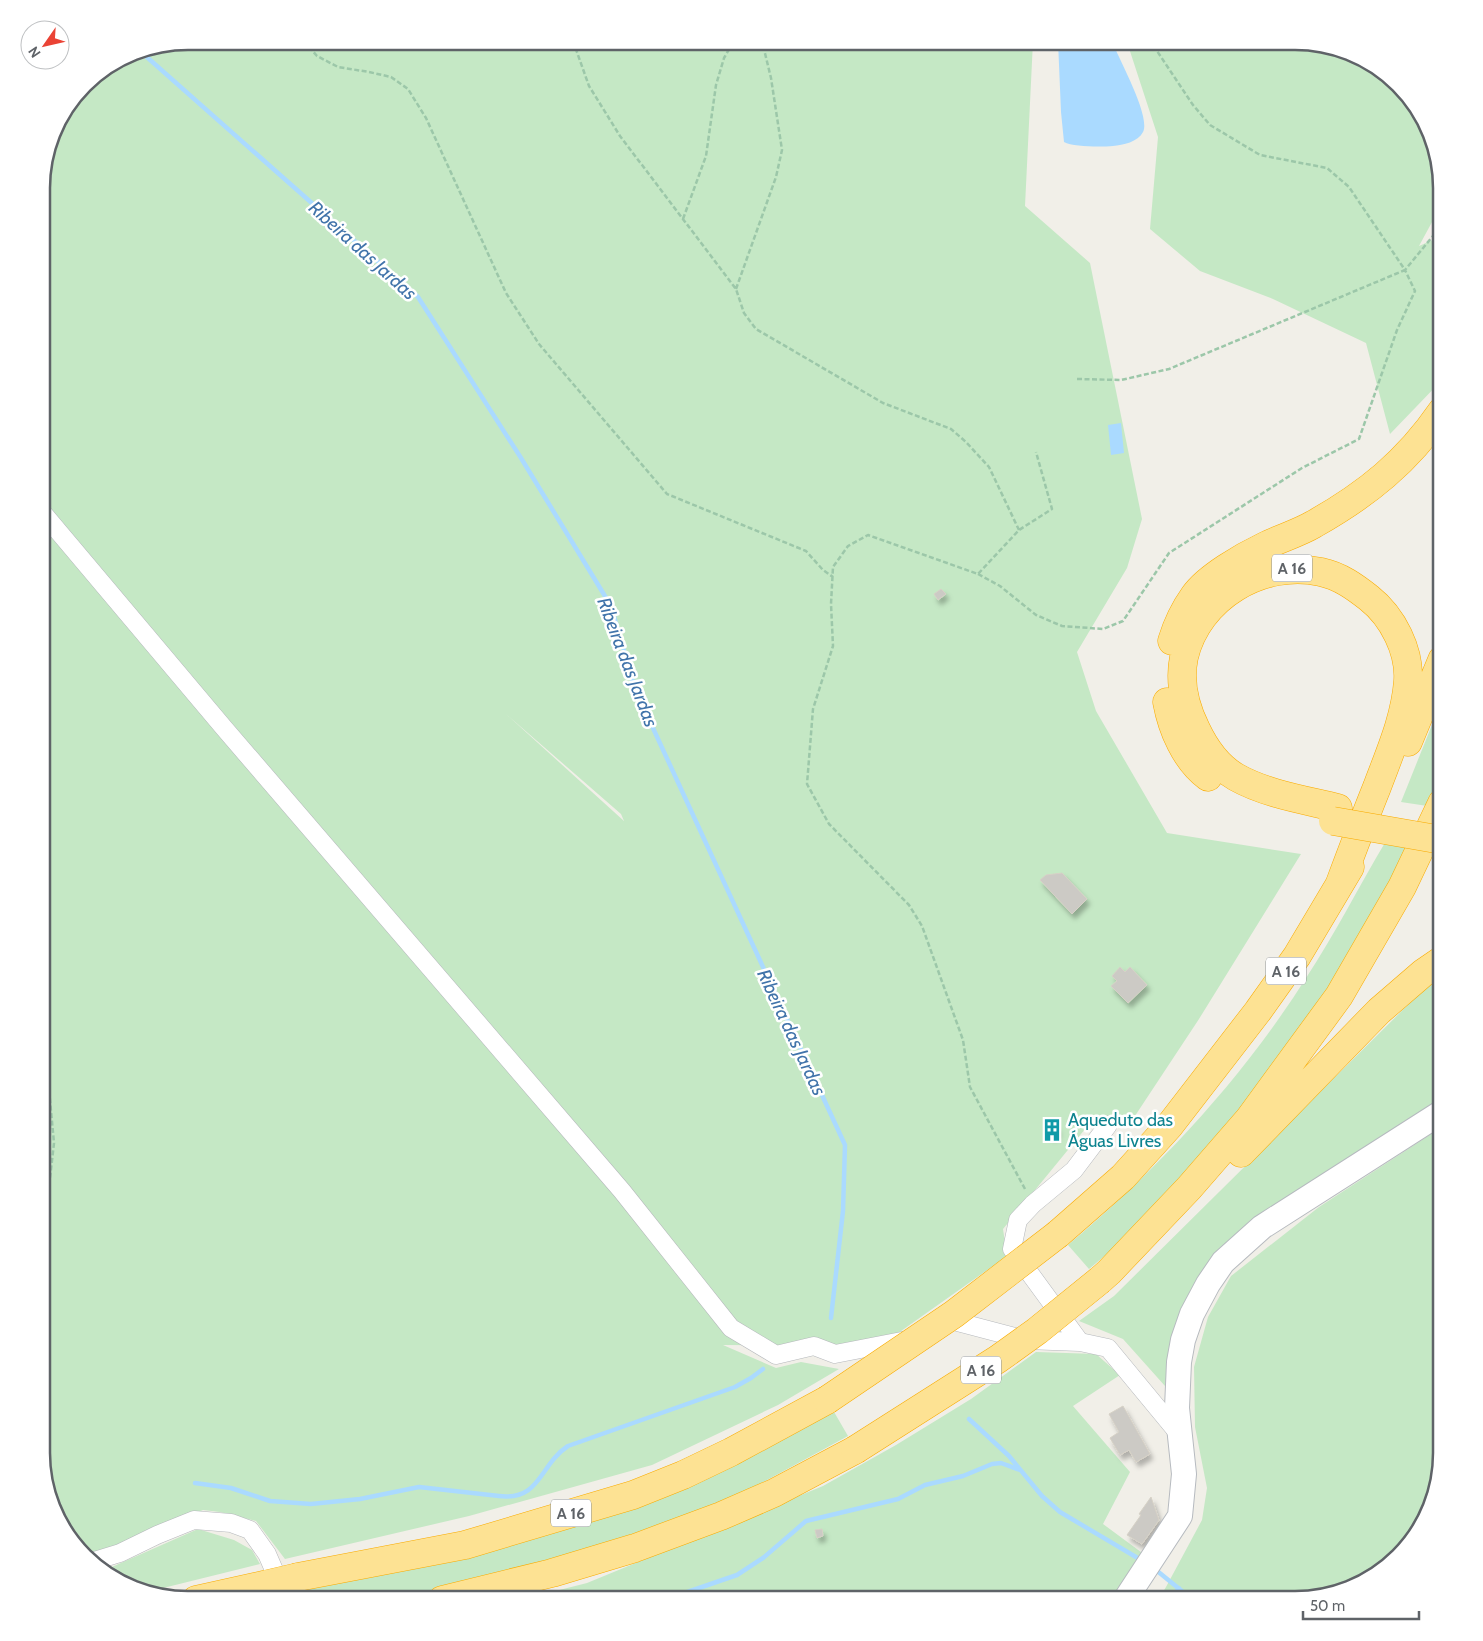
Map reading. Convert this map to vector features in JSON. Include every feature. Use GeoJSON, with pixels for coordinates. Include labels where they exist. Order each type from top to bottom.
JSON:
{"type":"FeatureCollection","features":[{"type":"Feature","properties":{"kind":"highway","name":"A 16"},"geometry":{"type":"LineString","coordinates":[[1433,424],[1400,464],[1361,495],[1313,525],[1264,547],[1219,573],[1194,595],[1179,620],[1168,652],[1164,685],[1170,717],[1182,745],[1202,772],[1234,795],[1270,810],[1433,825]]}},
{"type":"Feature","properties":{"kind":"highway","name":"A 16"},"geometry":{"type":"LineString","coordinates":[[1340,883],[1400,726],[1408,680],[1405,653],[1394,625],[1375,602],[1349,582],[1322,572],[1292,568],[1260,575],[1235,586],[1213,605],[1196,627],[1184,657],[1182,686],[1188,712],[1200,737],[1215,761],[1236,777],[1335,815],[1433,838]]}},
{"type":"Feature","properties":{"kind":"highway","name":"A 16"},"geometry":{"type":"LineString","coordinates":[[257,1591],[284,1587],[464,1544],[633,1495],[683,1475],[731,1452],[827,1400],[961,1309],[1058,1234],[1123,1177],[1176,1118],[1253,1018],[1291,964],[1366,842],[1433,682]]}},
{"type":"Feature","properties":{"kind":"highway","name":"A 16"},"geometry":{"type":"LineString","coordinates":[[479,1591],[552,1573],[636,1548],[721,1516],[774,1493],[855,1450],[998,1359],[1037,1331],[1104,1276],[1190,1188],[1249,1119],[1339,996],[1402,887],[1433,822]]}},
{"type":"Feature","properties":{"kind":"highway","name":"A 16"},"geometry":{"type":"LineString","coordinates":[[1104,1276],[1138,1255],[1379,1011],[1433,966]]}},
{"type":"Feature","properties":{"kind":"main road"},"geometry":{"type":"LineString","coordinates":[[1131,1591],[1180,1516],[1184,1474],[1179,1434],[1177,1381],[1183,1340],[1192,1314],[1208,1284],[1223,1262],[1262,1228],[1433,1118]]}},
{"type":"Feature","properties":{"kind":"street"},"geometry":{"type":"LineString","coordinates":[[50,521],[230,735],[622,1190],[731,1328],[776,1355],[814,1346],[835,1354],[854,1349],[902,1342],[950,1320],[1026,1340],[1080,1342],[1108,1348],[1179,1434]]}},
{"type":"Feature","properties":{"kind":"street"},"geometry":{"type":"LineString","coordinates":[[1080,1342],[1012,1249],[1018,1220],[1033,1204],[1074,1170],[1108,1125]]}},
{"type":"Feature","properties":{"kind":"street"},"geometry":{"type":"LineString","coordinates":[[101,1559],[120,1553],[158,1534],[194,1520],[231,1523],[250,1530],[267,1554],[284,1587]]}},
{"type":"Feature","properties":{"kind":"path"},"geometry":{"type":"LineString","coordinates":[[311,50],[316,56],[338,67],[391,77],[408,89],[426,118],[506,294],[539,344],[667,494],[806,551],[823,570],[833,576]]}},
{"type":"Feature","properties":{"kind":"path"},"geometry":{"type":"LineString","coordinates":[[576,50],[589,86],[620,136],[736,289],[744,313],[756,330],[883,403],[951,429],[966,442],[988,467],[1019,530]]}},
{"type":"Feature","properties":{"kind":"path"},"geometry":{"type":"LineString","coordinates":[[683,219],[706,156],[716,85],[724,58],[729,50]]}},
{"type":"Feature","properties":{"kind":"path"},"geometry":{"type":"LineString","coordinates":[[736,289],[776,177],[782,150],[771,78],[764,50]]}},
{"type":"Feature","properties":{"kind":"path"},"geometry":{"type":"LineString","coordinates":[[1033,1204],[970,1087],[963,1040],[922,926],[909,906],[829,824],[807,784],[813,709],[833,646],[831,604],[833,567],[848,546],[868,535],[978,574],[1000,586],[1036,615],[1062,626],[1103,629],[1123,621],[1169,553],[1302,468],[1359,439],[1397,330],[1415,291],[1405,270],[1349,187],[1327,168],[1260,155],[1210,125],[1193,105],[1156,50]]}},
{"type":"Feature","properties":{"kind":"path"},"geometry":{"type":"LineString","coordinates":[[1077,379],[1121,380],[1169,369],[1405,270],[1433,235]]}},
{"type":"Feature","properties":{"kind":"path"},"geometry":{"type":"LineString","coordinates":[[978,574],[1019,530],[1052,509],[1036,452]]}},
{"type":"Feature","properties":{"kind":"path"},"geometry":{"type":"LineString","coordinates":[[50,1100],[54,1143],[50,1187]]}},
{"type":"Feature","properties":{"kind":"green space"},"geometry":{"type":"Polygon","coordinates":[[[179,50],[1033,50],[1025,206],[1090,263],[1142,519],[1127,568],[1077,652],[1096,711],[1167,833],[1301,854],[1199,1019],[1127,1128],[1090,1123],[1003,1229],[1007,1256],[894,1336],[838,1346],[723,1345],[776,1368],[801,1362],[839,1369],[778,1405],[652,1465],[469,1516],[285,1559],[256,1521],[203,1510],[110,1550],[94,1553],[73,1530],[57,1497],[50,1462],[50,179],[61,135],[73,111],[111,73],[144,57],[179,50]],[[506,714],[624,821],[621,814],[506,714]]]}},
{"type":"Feature","properties":{"kind":"green space"},"geometry":{"type":"Polygon","coordinates":[[[1130,50],[1304,50],[1322,53],[1339,57],[1372,73],[1404,104],[1419,127],[1426,144],[1433,179],[1433,220],[1419,246],[1433,240],[1433,389],[1390,434],[1366,343],[1273,299],[1200,271],[1150,229],[1158,137],[1130,50]]]}},
{"type":"Feature","properties":{"kind":"green space"},"geometry":{"type":"Polygon","coordinates":[[[1433,722],[1433,807],[1401,802],[1433,722]]]}},
{"type":"Feature","properties":{"kind":"green space"},"geometry":{"type":"Polygon","coordinates":[[[1386,841],[1414,846],[1280,1068],[1139,1227],[1089,1269],[1068,1245],[1135,1185],[1227,1087],[1255,1052],[1317,961],[1386,841]]]}},
{"type":"Feature","properties":{"kind":"green space"},"geometry":{"type":"Polygon","coordinates":[[[1433,981],[1433,1107],[1266,1218],[1175,1337],[1165,1386],[1123,1339],[1079,1321],[1114,1296],[1433,981]]]}},
{"type":"Feature","properties":{"kind":"green space"},"geometry":{"type":"Polygon","coordinates":[[[1433,1133],[1433,1453],[1432,1471],[1419,1514],[1404,1537],[1379,1562],[1356,1577],[1339,1584],[1304,1591],[1164,1591],[1202,1520],[1207,1488],[1195,1427],[1194,1367],[1208,1317],[1231,1276],[1319,1207],[1433,1133]]]}},
{"type":"Feature","properties":{"kind":"green space"},"geometry":{"type":"Polygon","coordinates":[[[1036,1352],[1096,1354],[1120,1375],[1073,1406],[1130,1472],[1103,1524],[1145,1555],[1121,1591],[555,1591],[587,1583],[823,1486],[896,1445],[971,1399],[1036,1352]]]}},
{"type":"Feature","properties":{"kind":"green space"},"geometry":{"type":"Polygon","coordinates":[[[830,1405],[848,1436],[743,1493],[661,1527],[476,1583],[438,1591],[303,1591],[302,1589],[419,1563],[830,1405]]]}},
{"type":"Feature","properties":{"kind":"green space"},"geometry":{"type":"Polygon","coordinates":[[[198,1529],[234,1540],[252,1550],[260,1564],[162,1588],[144,1584],[127,1577],[112,1567],[198,1529]]]}},
{"type":"Feature","properties":{"kind":"water"},"geometry":{"type":"Polygon","coordinates":[[[1058,50],[1116,50],[1139,101],[1143,114],[1143,132],[1134,141],[1117,146],[1080,146],[1068,144],[1064,142],[1058,50]]]}},
{"type":"Feature","properties":{"kind":"water"},"geometry":{"type":"Polygon","coordinates":[[[1121,423],[1124,453],[1111,455],[1108,425],[1121,423]]]}},
{"type":"Feature","properties":{"kind":"building"},"geometry":{"type":"Polygon","coordinates":[[[941,589],[946,594],[938,600],[934,594],[941,589]]]}},
{"type":"Feature","properties":{"kind":"building"},"geometry":{"type":"Polygon","coordinates":[[[1062,873],[1087,899],[1072,914],[1040,880],[1046,875],[1062,873]]]}},
{"type":"Feature","properties":{"kind":"building"},"geometry":{"type":"Polygon","coordinates":[[[1120,967],[1125,972],[1130,967],[1147,985],[1128,1003],[1111,986],[1117,981],[1112,976],[1120,967]]]}},
{"type":"Feature","properties":{"kind":"building","name":"Aqueduto das Águas Livres"},"geometry":{"type":"Polygon","coordinates":[[[1050,1125],[1054,1125],[1057,1130],[1056,1134],[1050,1135],[1047,1132],[1047,1128],[1050,1125]]]}},
{"type":"Feature","properties":{"kind":"building"},"geometry":{"type":"Polygon","coordinates":[[[1123,1406],[1150,1454],[1136,1462],[1129,1450],[1120,1455],[1110,1438],[1119,1432],[1109,1414],[1123,1406]]]}},
{"type":"Feature","properties":{"kind":"building"},"geometry":{"type":"Polygon","coordinates":[[[1151,1497],[1159,1520],[1142,1544],[1127,1535],[1151,1497]]]}},
{"type":"Feature","properties":{"kind":"building"},"geometry":{"type":"Polygon","coordinates":[[[822,1529],[823,1536],[817,1538],[815,1530],[822,1529]]]}},
{"type":"Feature","properties":{"kind":"waterway","name":"Ribeira das Jardas"},"geometry":{"type":"LineString","coordinates":[[146,56],[418,297],[521,458],[611,606],[635,689],[845,1145],[843,1211],[831,1318]]}},
{"type":"Feature","properties":{"kind":"waterway"},"geometry":{"type":"LineString","coordinates":[[195,1483],[231,1488],[270,1501],[311,1504],[360,1499],[419,1487],[513,1496],[523,1493],[532,1487],[558,1454],[568,1446],[735,1387],[763,1369]]}},
{"type":"Feature","properties":{"kind":"waterway","name":"Ribeira das Jardas"},"geometry":{"type":"LineString","coordinates":[[969,1419],[1009,1456],[1042,1496],[1060,1512],[1141,1560]]}},
{"type":"Feature","properties":{"kind":"waterway"},"geometry":{"type":"LineString","coordinates":[[690,1591],[737,1575],[763,1558],[806,1521],[898,1499],[925,1485],[963,1476],[992,1464],[1001,1463],[1020,1470]]}},
{"type":"Feature","properties":{"kind":"waterway","name":"Ribeira das Jardas"},"geometry":{"type":"LineString","coordinates":[[1156,1570],[1182,1591]]}},
{"type":"Feature","properties":{"kind":"place","name":"Aqueduto das Águas Livres"},"geometry":{"type":"Point","coordinates":[1052,1130]}}]}
